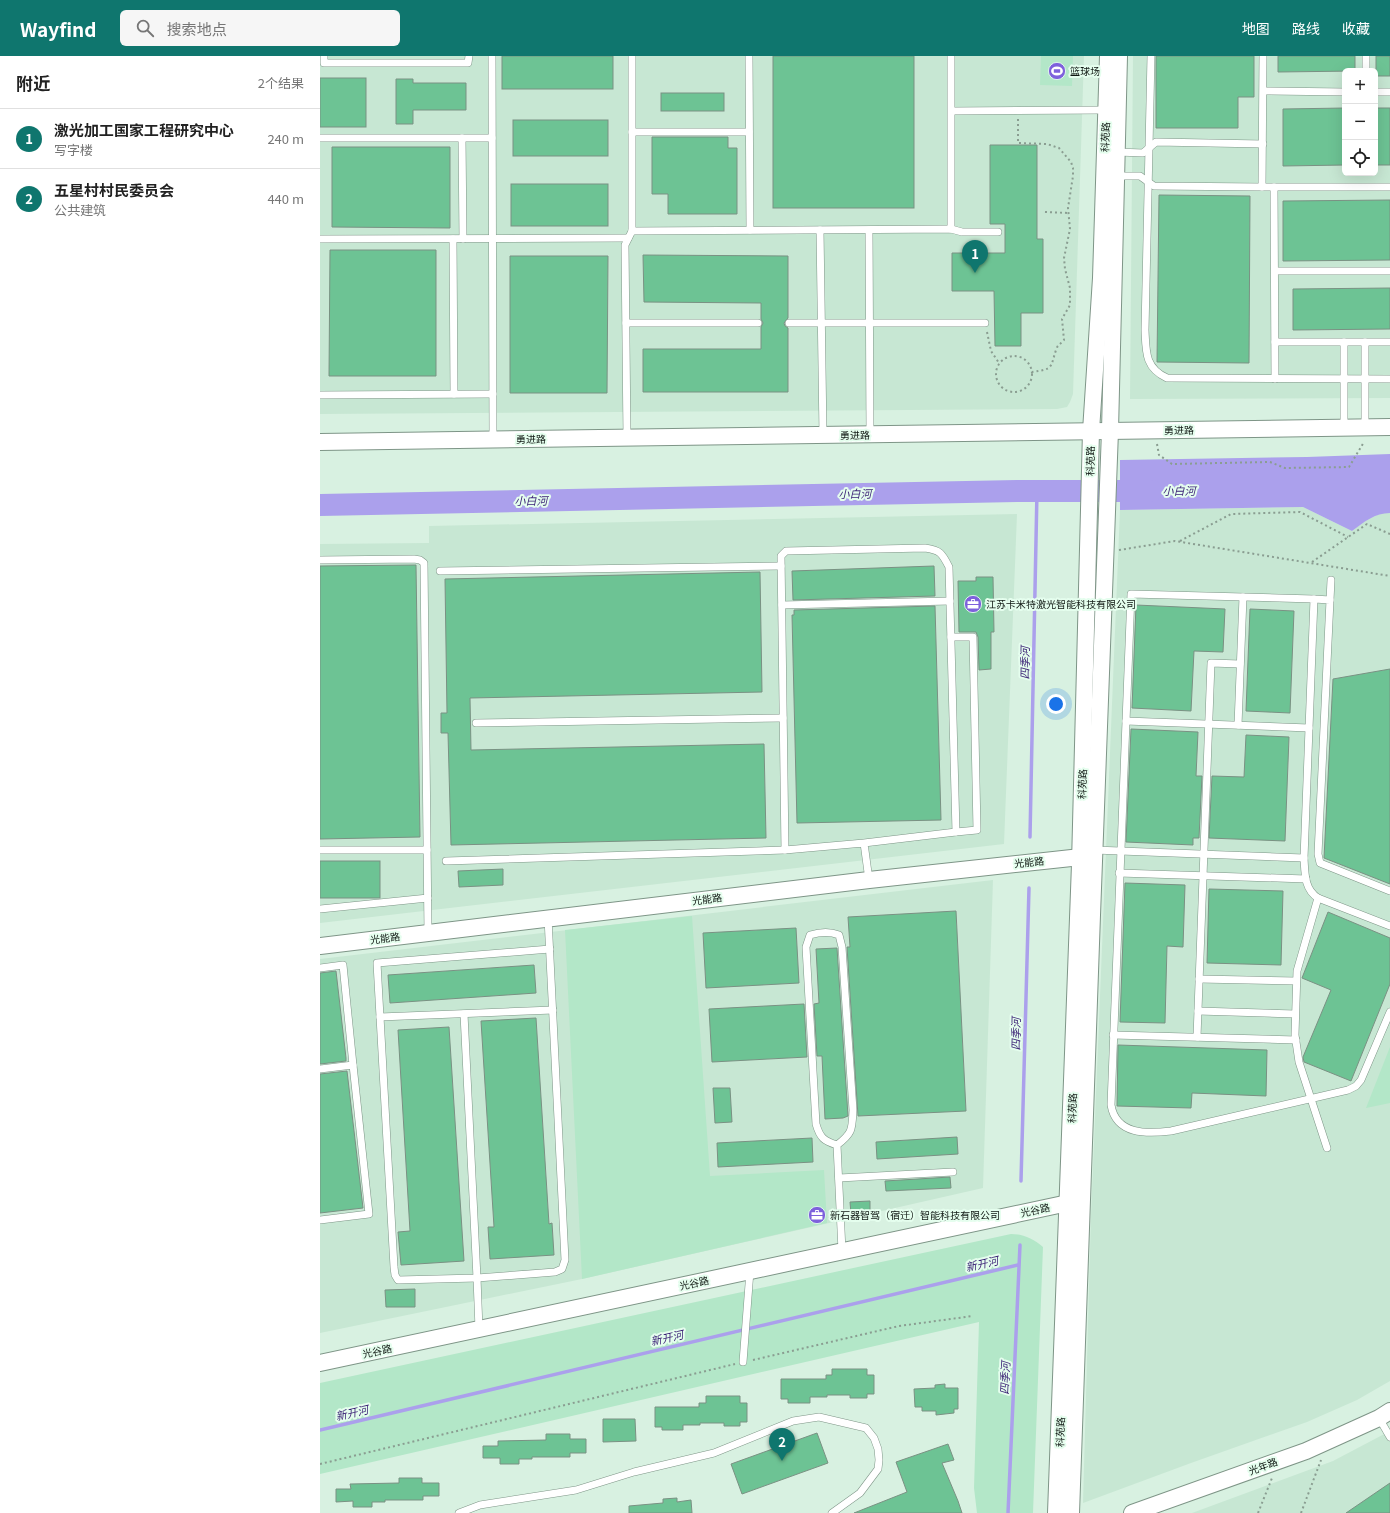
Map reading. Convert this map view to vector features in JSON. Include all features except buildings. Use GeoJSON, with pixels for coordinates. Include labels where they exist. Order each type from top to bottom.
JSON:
{"type":"FeatureCollection","features":[{"type":"Feature","properties":{"kind":"street","name":"科苑路"},"geometry":{"type":"LineString","coordinates":[[1056,1513],[1068,1203],[1106,552],[1117,152],[1108,56]]}},
{"type":"Feature","properties":{"kind":"street","name":"科苑路"},"geometry":{"type":"LineString","coordinates":[[1071,1513],[1089,854],[1090,451],[1112,110],[1119,56]]}},
{"type":"Feature","properties":{"kind":"street","name":"勇进路"},"geometry":{"type":"LineString","coordinates":[[320,442],[1390,427]]}},
{"type":"Feature","properties":{"kind":"street","name":"光能路"},"geometry":{"type":"LineString","coordinates":[[320,946],[1089,854]]}},
{"type":"Feature","properties":{"kind":"street","name":"光谷路"},"geometry":{"type":"LineString","coordinates":[[320,1363],[1068,1203]]}},
{"type":"Feature","properties":{"kind":"street","name":"光年路"},"geometry":{"type":"LineString","coordinates":[[1132,1513],[1306,1451],[1385,1415]]}},
{"type":"Feature","properties":{"kind":"lane"},"geometry":{"type":"LineString","coordinates":[[324,56],[324,63],[468,63],[469,56]]}},
{"type":"Feature","properties":{"kind":"lane"},"geometry":{"type":"LineString","coordinates":[[492,56],[493,440]]}},
{"type":"Feature","properties":{"kind":"lane"},"geometry":{"type":"LineString","coordinates":[[627,438],[625,245],[632,230],[632,56]]}},
{"type":"Feature","properties":{"kind":"lane"},"geometry":{"type":"LineString","coordinates":[[749,56],[750,230]]}},
{"type":"Feature","properties":{"kind":"lane"},"geometry":{"type":"LineString","coordinates":[[951,56],[951,229]]}},
{"type":"Feature","properties":{"kind":"lane"},"geometry":{"type":"LineString","coordinates":[[1151,56],[1145,330],[1148,359],[1152,368],[1158,374],[1167,378],[1390,379]]}},
{"type":"Feature","properties":{"kind":"lane"},"geometry":{"type":"LineString","coordinates":[[1262,187],[1264,91],[1263,56]]}},
{"type":"Feature","properties":{"kind":"lane"},"geometry":{"type":"LineString","coordinates":[[1366,56],[1366,68]]}},
{"type":"Feature","properties":{"kind":"lane"},"geometry":{"type":"LineString","coordinates":[[1264,91],[1342,92]]}},
{"type":"Feature","properties":{"kind":"lane"},"geometry":{"type":"LineString","coordinates":[[1378,92],[1390,92]]}},
{"type":"Feature","properties":{"kind":"lane"},"geometry":{"type":"LineString","coordinates":[[952,111],[1112,110]]}},
{"type":"Feature","properties":{"kind":"lane"},"geometry":{"type":"LineString","coordinates":[[632,132],[749,132]]}},
{"type":"Feature","properties":{"kind":"lane"},"geometry":{"type":"LineString","coordinates":[[320,138],[492,138]]}},
{"type":"Feature","properties":{"kind":"lane"},"geometry":{"type":"LineString","coordinates":[[462,138],[463,239]]}},
{"type":"Feature","properties":{"kind":"lane"},"geometry":{"type":"LineString","coordinates":[[1117,152],[1143,153],[1156,142],[1263,144]]}},
{"type":"Feature","properties":{"kind":"lane"},"geometry":{"type":"LineString","coordinates":[[1116,176],[1140,176],[1154,186],[1390,187]]}},
{"type":"Feature","properties":{"kind":"lane"},"geometry":{"type":"LineString","coordinates":[[1274,187],[1275,379]]}},
{"type":"Feature","properties":{"kind":"lane"},"geometry":{"type":"LineString","coordinates":[[632,230],[951,229],[962,232],[998,232]]}},
{"type":"Feature","properties":{"kind":"lane"},"geometry":{"type":"LineString","coordinates":[[820,230],[823,435]]}},
{"type":"Feature","properties":{"kind":"lane"},"geometry":{"type":"LineString","coordinates":[[869,230],[870,434]]}},
{"type":"Feature","properties":{"kind":"lane"},"geometry":{"type":"LineString","coordinates":[[320,239],[628,238]]}},
{"type":"Feature","properties":{"kind":"lane"},"geometry":{"type":"LineString","coordinates":[[453,239],[454,394]]}},
{"type":"Feature","properties":{"kind":"lane"},"geometry":{"type":"LineString","coordinates":[[1275,271],[1390,271]]}},
{"type":"Feature","properties":{"kind":"lane"},"geometry":{"type":"LineString","coordinates":[[626,323],[758,323]]}},
{"type":"Feature","properties":{"kind":"lane"},"geometry":{"type":"LineString","coordinates":[[789,323],[985,323]]}},
{"type":"Feature","properties":{"kind":"lane"},"geometry":{"type":"LineString","coordinates":[[1275,342],[1390,342]]}},
{"type":"Feature","properties":{"kind":"lane"},"geometry":{"type":"LineString","coordinates":[[1344,342],[1344,428]]}},
{"type":"Feature","properties":{"kind":"lane"},"geometry":{"type":"LineString","coordinates":[[1365,342],[1365,428]]}},
{"type":"Feature","properties":{"kind":"lane"},"geometry":{"type":"LineString","coordinates":[[320,395],[493,394]]}},
{"type":"Feature","properties":{"kind":"lane"},"geometry":{"type":"LineString","coordinates":[[785,850],[781,556],[786,550],[925,548],[937,549],[944,556],[949,566],[956,832]]}},
{"type":"Feature","properties":{"kind":"lane"},"geometry":{"type":"LineString","coordinates":[[320,560],[414,558],[424,563],[428,933]]}},
{"type":"Feature","properties":{"kind":"lane"},"geometry":{"type":"LineString","coordinates":[[440,571],[781,566]]}},
{"type":"Feature","properties":{"kind":"lane"},"geometry":{"type":"LineString","coordinates":[[1331,580],[1318,854],[1320,863],[1390,891]]}},
{"type":"Feature","properties":{"kind":"lane"},"geometry":{"type":"LineString","coordinates":[[1330,600],[1131,594],[1113,1035],[1112,1112],[1120,1124],[1132,1130],[1144,1133],[1171,1131],[1348,1090],[1356,1086],[1361,1080],[1390,1012]]}},
{"type":"Feature","properties":{"kind":"lane"},"geometry":{"type":"LineString","coordinates":[[1238,725],[1243,597]]}},
{"type":"Feature","properties":{"kind":"lane"},"geometry":{"type":"LineString","coordinates":[[1314,599],[1304,858],[1308,889],[1318,898],[1390,926]]}},
{"type":"Feature","properties":{"kind":"lane"},"geometry":{"type":"LineString","coordinates":[[782,605],[950,601]]}},
{"type":"Feature","properties":{"kind":"lane"},"geometry":{"type":"LineString","coordinates":[[446,860],[785,850],[977,830],[973,637],[951,637]]}},
{"type":"Feature","properties":{"kind":"lane"},"geometry":{"type":"LineString","coordinates":[[1197,1038],[1211,663],[1240,664]]}},
{"type":"Feature","properties":{"kind":"lane"},"geometry":{"type":"LineString","coordinates":[[476,723],[783,718]]}},
{"type":"Feature","properties":{"kind":"lane"},"geometry":{"type":"LineString","coordinates":[[1126,721],[1309,728]]}},
{"type":"Feature","properties":{"kind":"lane"},"geometry":{"type":"LineString","coordinates":[[864,842],[869,880]]}},
{"type":"Feature","properties":{"kind":"lane"},"geometry":{"type":"LineString","coordinates":[[320,850],[427,850]]}},
{"type":"Feature","properties":{"kind":"lane"},"geometry":{"type":"LineString","coordinates":[[1089,854],[1120,851],[1304,858]]}},
{"type":"Feature","properties":{"kind":"lane"},"geometry":{"type":"LineString","coordinates":[[1119,873],[1306,879]]}},
{"type":"Feature","properties":{"kind":"lane"},"geometry":{"type":"LineString","coordinates":[[320,909],[428,898]]}},
{"type":"Feature","properties":{"kind":"lane"},"geometry":{"type":"LineString","coordinates":[[1318,898],[1298,966],[1296,981],[1296,1040],[1299,1062],[1326,1148]]}},
{"type":"Feature","properties":{"kind":"lane"},"geometry":{"type":"LineString","coordinates":[[548,918],[550,949],[552,1010],[565,1260],[562,1269],[555,1272],[477,1278],[398,1280],[395,1275],[377,963],[550,949]]}},
{"type":"Feature","properties":{"kind":"lane"},"geometry":{"type":"LineString","coordinates":[[819,932],[832,932],[839,935],[842,947],[853,1110],[852,1128],[848,1137],[837,1145],[825,1142],[818,1133],[816,1124],[806,947],[810,935],[819,932]]}},
{"type":"Feature","properties":{"kind":"lane"},"geometry":{"type":"LineString","coordinates":[[320,968],[342,966],[369,1214],[320,1220]]}},
{"type":"Feature","properties":{"kind":"lane"},"geometry":{"type":"LineString","coordinates":[[1199,979],[1296,981]]}},
{"type":"Feature","properties":{"kind":"lane"},"geometry":{"type":"LineString","coordinates":[[380,1017],[552,1010]]}},
{"type":"Feature","properties":{"kind":"lane"},"geometry":{"type":"LineString","coordinates":[[1198,1011],[1296,1014]]}},
{"type":"Feature","properties":{"kind":"lane"},"geometry":{"type":"LineString","coordinates":[[464,1014],[479,1329]]}},
{"type":"Feature","properties":{"kind":"lane"},"geometry":{"type":"LineString","coordinates":[[1113,1035],[1296,1040]]}},
{"type":"Feature","properties":{"kind":"lane"},"geometry":{"type":"LineString","coordinates":[[320,1069],[353,1065]]}},
{"type":"Feature","properties":{"kind":"lane"},"geometry":{"type":"LineString","coordinates":[[837,1145],[842,1251]]}},
{"type":"Feature","properties":{"kind":"lane"},"geometry":{"type":"LineString","coordinates":[[838,1178],[953,1172]]}},
{"type":"Feature","properties":{"kind":"lane"},"geometry":{"type":"LineString","coordinates":[[743,1362],[750,1271]]}},
{"type":"Feature","properties":{"kind":"lane"},"geometry":{"type":"LineString","coordinates":[[1385,1415],[1390,1437]]}},
{"type":"Feature","properties":{"kind":"lane"},"geometry":{"type":"LineString","coordinates":[[459,1513],[480,1505],[576,1490],[634,1472],[714,1453],[793,1421],[819,1417],[866,1428],[874,1438],[880,1460],[878,1469],[860,1493],[832,1513]]}},
{"type":"Feature","properties":{"kind":"path"},"geometry":{"type":"LineString","coordinates":[[1018,110],[1018,143],[1047,144],[1059,148],[1071,162],[1073,176],[1068,208],[1070,229],[1064,258],[1064,269],[1070,288],[1070,305],[1062,319],[1064,340],[1056,349],[1052,364],[1049,368],[1032,372]]}},
{"type":"Feature","properties":{"kind":"path"},"geometry":{"type":"LineString","coordinates":[[1045,212],[1069,213]]}},
{"type":"Feature","properties":{"kind":"path"},"geometry":{"type":"LineString","coordinates":[[985,323],[991,352],[999,363]]}},
{"type":"Feature","properties":{"kind":"path"},"geometry":{"type":"LineString","coordinates":[[1009,356],[1022,357],[1027,360],[1032,372],[1032,378],[1026,388],[1020,391],[1009,392],[996,380],[996,368],[999,363],[1009,356]]}},
{"type":"Feature","properties":{"kind":"path"},"geometry":{"type":"LineString","coordinates":[[1159,455],[1172,464],[1270,462],[1285,468],[1349,467],[1359,452]]}},
{"type":"Feature","properties":{"kind":"path"},"geometry":{"type":"LineString","coordinates":[[1179,542],[1231,514],[1300,512],[1348,537]]}},
{"type":"Feature","properties":{"kind":"path"},"geometry":{"type":"LineString","coordinates":[[1311,563],[1367,524],[1390,534]]}},
{"type":"Feature","properties":{"kind":"path"},"geometry":{"type":"LineString","coordinates":[[1106,552],[1175,541],[1390,576]]}},
{"type":"Feature","properties":{"kind":"path"},"geometry":{"type":"LineString","coordinates":[[320,1464],[899,1326],[973,1316]]}},
{"type":"Feature","properties":{"kind":"path"},"geometry":{"type":"LineString","coordinates":[[1301,1513],[1328,1441]]}},
{"type":"Feature","properties":{"kind":"path"},"geometry":{"type":"LineString","coordinates":[[1258,1513],[1279,1460]]}},
{"type":"Feature","properties":{"kind":"shaded area"},"geometry":{"type":"Polygon","coordinates":[[[320,56],[1084,56],[1073,394],[1070,402],[1067,407],[1057,409],[320,414],[320,56]]]}},
{"type":"Feature","properties":{"kind":"shaded area","name":"篮球场"},"geometry":{"type":"Polygon","coordinates":[[[1041,56],[1073,56],[1072,86],[1040,85],[1041,56]]]}},
{"type":"Feature","properties":{"kind":"shaded area"},"geometry":{"type":"Polygon","coordinates":[[[1133,56],[1390,56],[1390,398],[1130,399],[1133,56]]]}},
{"type":"Feature","properties":{"kind":"shaded area"},"geometry":{"type":"Polygon","coordinates":[[[1303,507],[1352,531],[1365,521],[1381,513],[1390,513],[1390,1381],[1357,1400],[1307,1422],[1083,1503],[1091,1215],[1120,510],[1303,507]]]}},
{"type":"Feature","properties":{"kind":"shaded area"},"geometry":{"type":"Polygon","coordinates":[[[1017,514],[1004,844],[320,923],[320,544],[429,543],[429,526],[1017,514]]]}},
{"type":"Feature","properties":{"kind":"shaded area"},"geometry":{"type":"Polygon","coordinates":[[[993,880],[983,1188],[582,1279],[320,1333],[320,959],[993,880]]]}},
{"type":"Feature","properties":{"kind":"shaded area"},"geometry":{"type":"Polygon","coordinates":[[[692,916],[710,1176],[824,1170],[827,1223],[582,1279],[565,930],[692,916]]]}},
{"type":"Feature","properties":{"kind":"shaded area"},"geometry":{"type":"Polygon","coordinates":[[[1390,1047],[1390,1103],[1366,1108],[1390,1047]]]}},
{"type":"Feature","properties":{"kind":"shaded area"},"geometry":{"type":"Polygon","coordinates":[[[1011,1234],[1028,1238],[1043,1247],[1033,1513],[977,1513],[974,1488],[979,1322],[320,1474],[320,1383],[1011,1234]]]}},
{"type":"Feature","properties":{"kind":"shaded area"},"geometry":{"type":"Polygon","coordinates":[[[1390,1431],[1390,1513],[1192,1513],[1333,1461],[1390,1431]]]}},
{"type":"Feature","properties":{"kind":"water"},"geometry":{"type":"Polygon","coordinates":[[[1390,454],[1390,513],[1375,516],[1365,521],[1352,531],[1303,507],[1120,510],[1120,460],[1390,454]]]}},
{"type":"Feature","properties":{"kind":"waterway","name":"小白河"},"geometry":{"type":"LineString","coordinates":[[320,505],[1017,491],[1151,491]]}},
{"type":"Feature","properties":{"kind":"waterway","name":"四季河"},"geometry":{"type":"LineString","coordinates":[[1030,837],[1037,491]]}},
{"type":"Feature","properties":{"kind":"waterway","name":"四季河"},"geometry":{"type":"LineString","coordinates":[[1021,1181],[1029,888]]}},
{"type":"Feature","properties":{"kind":"waterway","name":"四季河"},"geometry":{"type":"LineString","coordinates":[[1008,1513],[1020,1245]]}},
{"type":"Feature","properties":{"kind":"waterway","name":"新开河"},"geometry":{"type":"LineString","coordinates":[[320,1430],[1018,1265]]}},
{"type":"Feature","properties":{"kind":"place","name":"篮球场"},"geometry":{"type":"Point","coordinates":[1057,71]}},
{"type":"Feature","properties":{"kind":"place","name":"激光加工国家工程研究中心"},"geometry":{"type":"Point","coordinates":[975,273]}},
{"type":"Feature","properties":{"kind":"place","name":"江苏卡米特激光智能科技有限公司"},"geometry":{"type":"Point","coordinates":[973,604]}},
{"type":"Feature","properties":{"kind":"place","name":"新石器智驾（宿迁）智能科技有限公司"},"geometry":{"type":"Point","coordinates":[817,1215]}},
{"type":"Feature","properties":{"kind":"place","name":"五星村村民委员会"},"geometry":{"type":"Point","coordinates":[782,1461]}}]}
